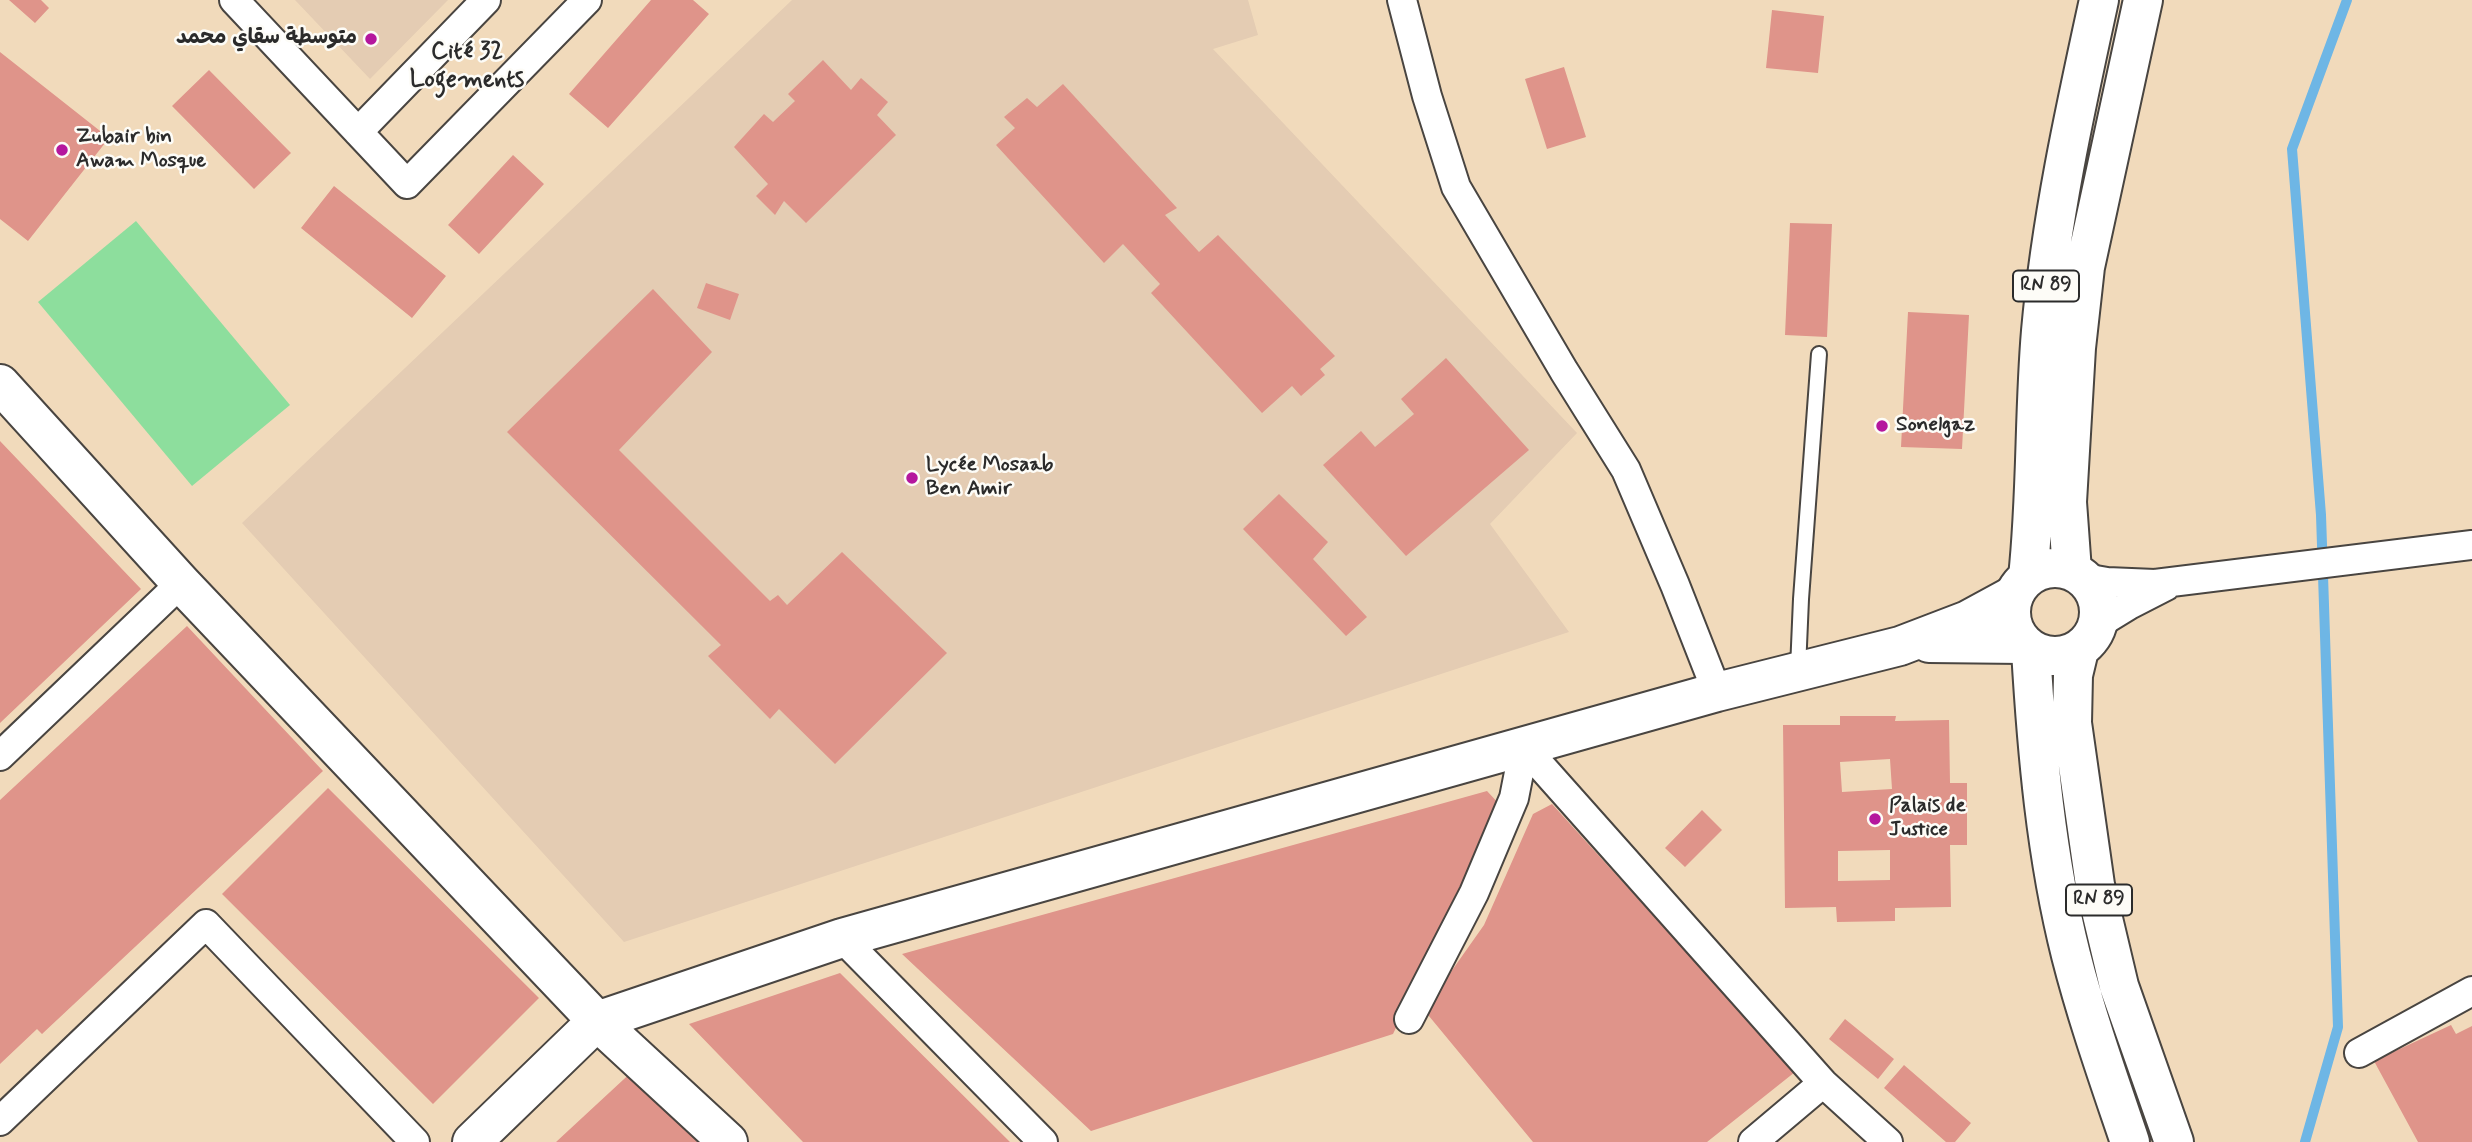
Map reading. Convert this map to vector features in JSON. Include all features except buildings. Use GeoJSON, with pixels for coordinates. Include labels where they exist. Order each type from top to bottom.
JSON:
{"type":"FeatureCollection","features":[{"type":"Feature","properties":{"kind":"street"},"geometry":{"type":"LineString","coordinates":[[233,0],[407,184],[587,0]]}},
{"type":"Feature","properties":{"kind":"street"},"geometry":{"type":"LineString","coordinates":[[359,132],[486,0]]}},
{"type":"Feature","properties":{"kind":"street"},"geometry":{"type":"LineString","coordinates":[[1402,0],[1427,96],[1456,187],[1556,359],[1626,470],[1717,692]]}},
{"type":"Feature","properties":{"kind":"street","name":"RN 89"},"geometry":{"type":"LineString","coordinates":[[2021,586],[2033,527],[2041,333],[2050,249],[2067,148],[2099,0]]}},
{"type":"Feature","properties":{"kind":"street","name":"RN 89"},"geometry":{"type":"LineString","coordinates":[[2078,575],[2067,502],[2076,348],[2085,267],[2143,0]]}},
{"type":"Feature","properties":{"kind":"street"},"geometry":{"type":"LineString","coordinates":[[2067,148],[2108,157]]}},
{"type":"Feature","properties":{"kind":"street"},"geometry":{"type":"LineString","coordinates":[[0,384],[181,583],[597,1021],[728,1142]]}},
{"type":"Feature","properties":{"kind":"street"},"geometry":{"type":"LineString","coordinates":[[472,1142],[597,1021],[842,938],[1717,692],[1899,646],[1968,620],[2042,570],[2057,568],[2078,575],[2131,584],[2178,581],[2472,545]]}},
{"type":"Feature","properties":{"kind":"street"},"geometry":{"type":"LineString","coordinates":[[2078,575],[2094,591],[2099,607],[2088,637]]}},
{"type":"Feature","properties":{"kind":"street"},"geometry":{"type":"LineString","coordinates":[[1899,646],[1960,642],[2027,647],[2046,656],[2063,656],[2137,600],[2178,581]]}},
{"type":"Feature","properties":{"kind":"street"},"geometry":{"type":"LineString","coordinates":[[0,756],[181,583]]}},
{"type":"Feature","properties":{"kind":"street"},"geometry":{"type":"LineString","coordinates":[[2021,586],[2010,612],[2014,629],[2027,647]]}},
{"type":"Feature","properties":{"kind":"street","name":"RN 89"},"geometry":{"type":"LineString","coordinates":[[2088,637],[2073,675],[2072,723],[2095,886],[2119,986],[2174,1142]]}},
{"type":"Feature","properties":{"kind":"street","name":"RN 89"},"geometry":{"type":"LineString","coordinates":[[2027,647],[2046,822],[2071,954],[2130,1142]]}},
{"type":"Feature","properties":{"kind":"street"},"geometry":{"type":"LineString","coordinates":[[1409,1019],[1474,893],[1514,798],[1524,747]]}},
{"type":"Feature","properties":{"kind":"street"},"geometry":{"type":"LineString","coordinates":[[1524,747],[1823,1083],[1888,1142]]}},
{"type":"Feature","properties":{"kind":"street"},"geometry":{"type":"LineString","coordinates":[[2046,822],[2084,817]]}},
{"type":"Feature","properties":{"kind":"street"},"geometry":{"type":"LineString","coordinates":[[0,1121],[206,925],[415,1142]]}},
{"type":"Feature","properties":{"kind":"street"},"geometry":{"type":"LineString","coordinates":[[842,938],[1043,1142]]}},
{"type":"Feature","properties":{"kind":"street"},"geometry":{"type":"LineString","coordinates":[[2359,1053],[2472,991]]}},
{"type":"Feature","properties":{"kind":"street"},"geometry":{"type":"LineString","coordinates":[[1753,1142],[1823,1083]]}},
{"type":"Feature","properties":{"kind":"lane"},"geometry":{"type":"LineString","coordinates":[[1798,670],[1819,354]]}},
{"type":"Feature","properties":{"kind":"shaded area","name":"متوسطة سقاي محمد"},"geometry":{"type":"Polygon","coordinates":[[[295,0],[448,0],[370,79],[295,0]]]}},
{"type":"Feature","properties":{"kind":"shaded area","name":"Lycée Mosaab Ben Amir"},"geometry":{"type":"Polygon","coordinates":[[[792,0],[1248,0],[1258,35],[1213,49],[1577,433],[1490,524],[1569,632],[624,942],[242,523],[792,0]]]}},
{"type":"Feature","properties":{"kind":"green space"},"geometry":{"type":"Polygon","coordinates":[[[136,221],[290,405],[192,486],[38,302],[136,221]]]}},
{"type":"Feature","properties":{"kind":"waterway"},"geometry":{"type":"LineString","coordinates":[[2305,1142],[2338,1027],[2321,515],[2292,149],[2347,0]]}},
{"type":"Feature","properties":{"kind":"place","name":"متوسطة سقاي محمد"},"geometry":{"type":"Point","coordinates":[371,39]}},
{"type":"Feature","properties":{"kind":"place","name":"Zubair bin Awam Mosque"},"geometry":{"type":"Point","coordinates":[62,150]}},
{"type":"Feature","properties":{"kind":"place","name":"Sonelgaz"},"geometry":{"type":"Point","coordinates":[1882,426]}},
{"type":"Feature","properties":{"kind":"place","name":"Lycée Mosaab Ben Amir"},"geometry":{"type":"Point","coordinates":[912,478]}},
{"type":"Feature","properties":{"kind":"place","name":"Palais de Justice"},"geometry":{"type":"Point","coordinates":[1875,819]}},
{"type":"Feature","properties":{"kind":"district","name":"Cité 32 Logements"},"geometry":{"type":"Point","coordinates":[467,67]}}]}
